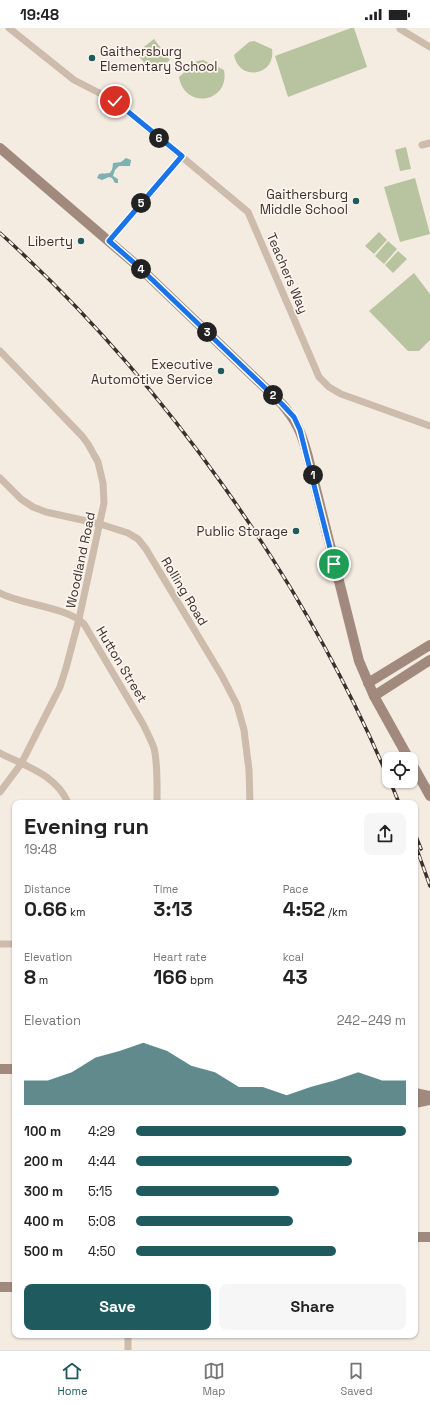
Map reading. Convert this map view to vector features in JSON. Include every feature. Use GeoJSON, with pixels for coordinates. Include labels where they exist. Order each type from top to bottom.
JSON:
{"type":"FeatureCollection","features":[{"type":"Feature","properties":{"kind":"street","name":"Teachers Way"},"geometry":{"type":"LineString","coordinates":[[9,28],[74,80],[115,101],[248,212],[319,377],[328,387],[341,394],[430,426]]}},
{"type":"Feature","properties":{"kind":"street"},"geometry":{"type":"LineString","coordinates":[[400,29],[430,48]]}},
{"type":"Feature","properties":{"kind":"street"},"geometry":{"type":"LineString","coordinates":[[422,145],[430,143]]}},
{"type":"Feature","properties":{"kind":"street"},"geometry":{"type":"LineString","coordinates":[[0,148],[109,241],[153,281],[294,417],[300,430],[307,453],[358,661],[374,696],[405,752]]}},
{"type":"Feature","properties":{"kind":"street"},"geometry":{"type":"LineString","coordinates":[[109,241],[182,156]]}},
{"type":"Feature","properties":{"kind":"street","name":"Woodland Road"},"geometry":{"type":"LineString","coordinates":[[0,351],[88,444],[98,462],[103,483],[104,503],[79,619],[60,687],[21,764],[0,792]]}},
{"type":"Feature","properties":{"kind":"street","name":"Rolling Road"},"geometry":{"type":"LineString","coordinates":[[0,478],[22,499],[33,507],[46,512],[100,524],[128,533],[138,539],[146,549],[222,676],[236,705],[244,730],[249,770],[250,800]]}},
{"type":"Feature","properties":{"kind":"street","name":"Hutton Street"},"geometry":{"type":"LineString","coordinates":[[0,593],[20,601],[79,619],[88,630],[144,724],[150,738],[156,762],[157,800]]}},
{"type":"Feature","properties":{"kind":"street"},"geometry":{"type":"LineString","coordinates":[[368,682],[430,645]]}},
{"type":"Feature","properties":{"kind":"street"},"geometry":{"type":"LineString","coordinates":[[374,696],[430,660]]}},
{"type":"Feature","properties":{"kind":"street"},"geometry":{"type":"LineString","coordinates":[[0,753],[45,776],[55,783],[65,794],[67,800]]}},
{"type":"Feature","properties":{"kind":"street"},"geometry":{"type":"LineString","coordinates":[[418,775],[430,796]]}},
{"type":"Feature","properties":{"kind":"street"},"geometry":{"type":"LineString","coordinates":[[0,944],[12,944]]}},
{"type":"Feature","properties":{"kind":"street"},"geometry":{"type":"LineString","coordinates":[[0,1069],[12,1069]]}},
{"type":"Feature","properties":{"kind":"street"},"geometry":{"type":"LineString","coordinates":[[418,1094],[430,1096]]}},
{"type":"Feature","properties":{"kind":"street"},"geometry":{"type":"LineString","coordinates":[[418,1102],[430,1100]]}},
{"type":"Feature","properties":{"kind":"street"},"geometry":{"type":"LineString","coordinates":[[418,1237],[430,1237]]}},
{"type":"Feature","properties":{"kind":"street"},"geometry":{"type":"LineString","coordinates":[[0,1287],[12,1287]]}},
{"type":"Feature","properties":{"kind":"street"},"geometry":{"type":"LineString","coordinates":[[128,1338],[128,1350]]}},
{"type":"Feature","properties":{"kind":"green space"},"geometry":{"type":"Polygon","coordinates":[[[354,28],[367,67],[288,97],[275,56],[354,28]]]}},
{"type":"Feature","properties":{"kind":"green space"},"geometry":{"type":"Polygon","coordinates":[[[154,39],[170,60],[153,73],[136,53],[154,39]]]}},
{"type":"Feature","properties":{"kind":"green space"},"geometry":{"type":"Polygon","coordinates":[[[254,41],[272,49],[272,58],[263,70],[249,72],[237,64],[234,55],[249,42],[254,41]]]}},
{"type":"Feature","properties":{"kind":"green space"},"geometry":{"type":"Polygon","coordinates":[[[203,60],[224,70],[224,81],[220,90],[214,95],[206,98],[197,98],[189,94],[183,88],[179,77],[197,61],[203,60]]]}},
{"type":"Feature","properties":{"kind":"green space"},"geometry":{"type":"Polygon","coordinates":[[[406,147],[411,169],[400,171],[395,150],[406,147]]]}},
{"type":"Feature","properties":{"kind":"green space"},"geometry":{"type":"Polygon","coordinates":[[[415,178],[430,234],[400,242],[384,187],[415,178]]]}},
{"type":"Feature","properties":{"kind":"green space"},"geometry":{"type":"Polygon","coordinates":[[[379,232],[387,240],[374,254],[365,246],[379,232]]]}},
{"type":"Feature","properties":{"kind":"green space"},"geometry":{"type":"Polygon","coordinates":[[[388,241],[397,249],[384,264],[375,256],[388,241]]]}},
{"type":"Feature","properties":{"kind":"green space"},"geometry":{"type":"Polygon","coordinates":[[[398,251],[407,259],[393,273],[385,265],[398,251]]]}},
{"type":"Feature","properties":{"kind":"green space"},"geometry":{"type":"Polygon","coordinates":[[[414,273],[430,294],[430,340],[419,351],[408,351],[369,311],[414,273]]]}},
{"type":"Feature","properties":{"kind":"water"},"geometry":{"type":"Polygon","coordinates":[[[126,158],[131,160],[130,166],[119,166],[115,170],[113,176],[118,179],[118,183],[115,183],[112,178],[109,177],[102,180],[97,178],[99,174],[111,172],[113,163],[121,162],[126,158]]]}},
{"type":"Feature","properties":{"kind":"railway"},"geometry":{"type":"LineString","coordinates":[[0,233],[60,290],[117,352],[172,417],[223,486],[271,557],[315,630],[355,705],[382,765]]}},
{"type":"Feature","properties":{"kind":"railway"},"geometry":{"type":"LineString","coordinates":[[393,788],[398,800]]}},
{"type":"Feature","properties":{"kind":"railway"},"geometry":{"type":"LineString","coordinates":[[418,842],[421,849]]}},
{"type":"Feature","properties":{"kind":"railway"},"geometry":{"type":"LineString","coordinates":[[418,852],[430,886]]}},
{"type":"Feature","properties":{"kind":"place","name":"Gaithersburg Elementary School"},"geometry":{"type":"Point","coordinates":[92,58]}},
{"type":"Feature","properties":{"kind":"place","name":"Gaithersburg Middle School"},"geometry":{"type":"Point","coordinates":[356,201]}},
{"type":"Feature","properties":{"kind":"place","name":"Liberty"},"geometry":{"type":"Point","coordinates":[81,241]}},
{"type":"Feature","properties":{"kind":"place","name":"Executive Automotive Service"},"geometry":{"type":"Point","coordinates":[221,371]}},
{"type":"Feature","properties":{"kind":"place","name":"Public Storage"},"geometry":{"type":"Point","coordinates":[296,531]}},
{"type":"Feature","properties":{"kind":"route"},"geometry":{"type":"LineString","coordinates":[[115,101],[182,156],[109,241],[140,268],[294,417],[300,430],[307,453],[334,564]]}}]}
